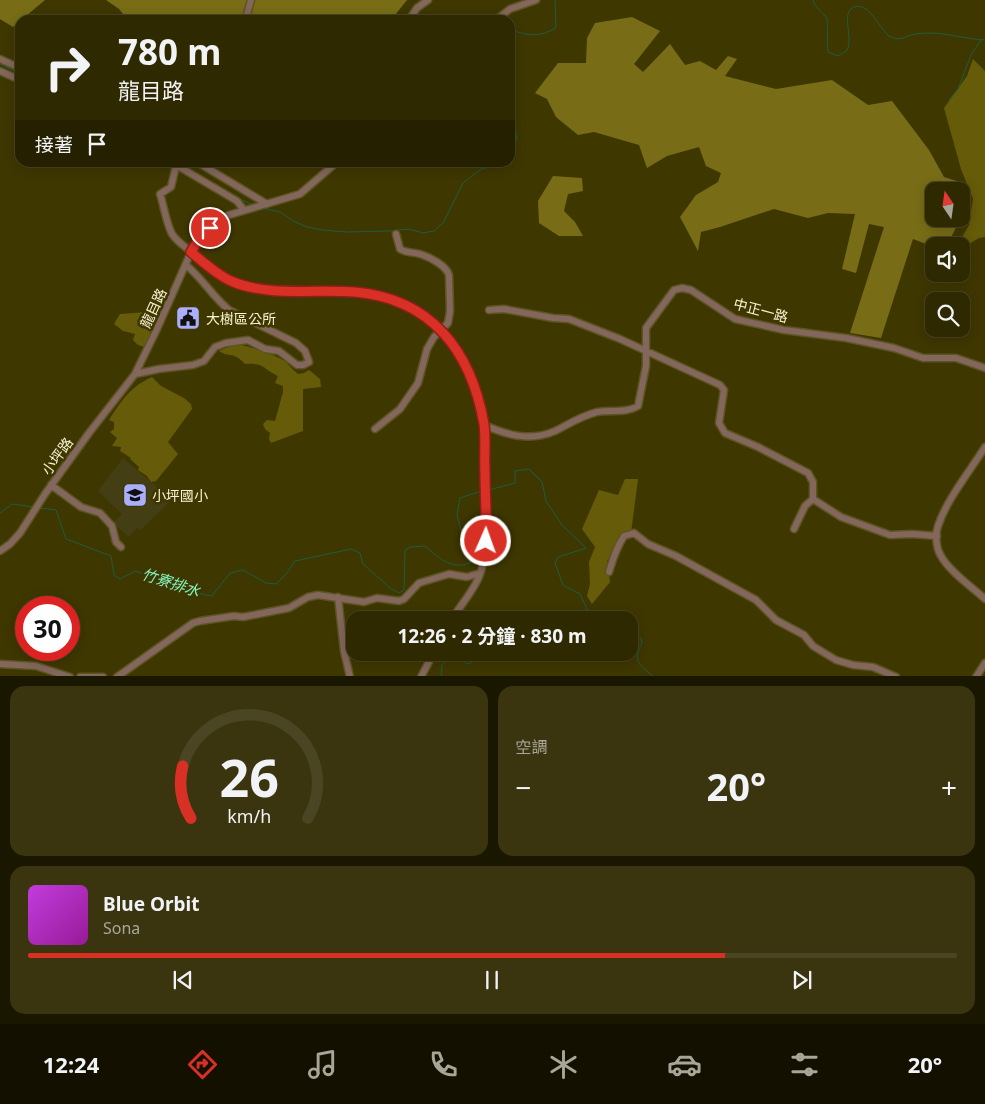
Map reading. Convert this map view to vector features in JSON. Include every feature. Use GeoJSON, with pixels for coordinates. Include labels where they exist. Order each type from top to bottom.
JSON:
{"type":"FeatureCollection","features":[{"type":"Feature","properties":{"kind":"street"},"geometry":{"type":"LineString","coordinates":[[247,15],[251,0]]}},
{"type":"Feature","properties":{"kind":"street"},"geometry":{"type":"LineString","coordinates":[[412,15],[417,8],[428,0]]}},
{"type":"Feature","properties":{"kind":"street"},"geometry":{"type":"LineString","coordinates":[[502,15],[510,9],[536,0]]}},
{"type":"Feature","properties":{"kind":"street"},"geometry":{"type":"LineString","coordinates":[[0,59],[13,70]]}},
{"type":"Feature","properties":{"kind":"street"},"geometry":{"type":"LineString","coordinates":[[0,71],[13,70]]}},
{"type":"Feature","properties":{"kind":"street"},"geometry":{"type":"LineString","coordinates":[[174,167],[171,187],[160,194],[172,233],[185,249],[230,281],[271,289],[354,292],[378,295],[411,307],[424,314],[441,330],[458,353],[472,378],[484,425],[486,541],[480,573],[457,611]]}},
{"type":"Feature","properties":{"kind":"street"},"geometry":{"type":"LineString","coordinates":[[180,167],[237,201],[246,209]]}},
{"type":"Feature","properties":{"kind":"street"},"geometry":{"type":"LineString","coordinates":[[205,167],[267,204],[300,194],[331,167]]}},
{"type":"Feature","properties":{"kind":"street","name":"龍目路"},"geometry":{"type":"LineString","coordinates":[[135,374],[191,252],[202,234],[229,215],[267,204]]}},
{"type":"Feature","properties":{"kind":"street"},"geometry":{"type":"LineString","coordinates":[[375,430],[400,409],[418,383],[427,349],[448,322],[450,311],[449,272],[446,268],[421,255],[400,249],[396,234]]}},
{"type":"Feature","properties":{"kind":"street"},"geometry":{"type":"LineString","coordinates":[[135,374],[204,361],[215,346],[248,340],[264,349],[279,351],[297,364],[303,365],[309,362],[305,351],[296,343],[229,310],[197,274],[186,265]]}},
{"type":"Feature","properties":{"kind":"street","name":"中正一路"},"geometry":{"type":"LineString","coordinates":[[484,425],[506,434],[520,437],[545,434],[584,415],[600,411],[632,410],[638,406],[645,380],[646,328],[674,290],[682,288],[691,290],[735,319],[784,330],[846,338],[894,348],[923,358],[956,358],[985,368]]}},
{"type":"Feature","properties":{"kind":"street"},"geometry":{"type":"LineString","coordinates":[[490,310],[504,309],[569,320],[620,339],[714,381],[723,387],[718,419],[725,433],[758,447],[808,474],[813,482],[813,499],[806,506],[794,530]]}},
{"type":"Feature","properties":{"kind":"street","name":"小坪路"},"geometry":{"type":"LineString","coordinates":[[0,551],[20,533],[51,485],[135,374]]}},
{"type":"Feature","properties":{"kind":"street"},"geometry":{"type":"LineString","coordinates":[[985,447],[947,507],[938,528],[937,536],[938,548],[946,564],[985,599]]}},
{"type":"Feature","properties":{"kind":"street"},"geometry":{"type":"LineString","coordinates":[[51,485],[81,507],[100,513],[112,526],[116,542],[121,547]]}},
{"type":"Feature","properties":{"kind":"street"},"geometry":{"type":"LineString","coordinates":[[813,499],[842,517],[890,535],[937,536]]}},
{"type":"Feature","properties":{"kind":"street"},"geometry":{"type":"LineString","coordinates":[[609,572],[618,544],[624,536],[634,533],[648,544],[676,556],[756,600],[776,620],[804,635],[813,646],[836,660],[853,665],[873,667],[896,676]]}},
{"type":"Feature","properties":{"kind":"street"},"geometry":{"type":"LineString","coordinates":[[117,676],[193,623],[200,621],[234,616],[243,617],[289,608],[308,597],[318,595],[364,602],[377,598],[399,601],[404,599],[419,583],[449,574],[467,577],[480,573]]}},
{"type":"Feature","properties":{"kind":"street"},"geometry":{"type":"LineString","coordinates":[[338,597],[344,651],[350,676]]}},
{"type":"Feature","properties":{"kind":"street"},"geometry":{"type":"LineString","coordinates":[[421,676],[429,661]]}},
{"type":"Feature","properties":{"kind":"street"},"geometry":{"type":"LineString","coordinates":[[976,676],[985,663]]}},
{"type":"Feature","properties":{"kind":"street"},"geometry":{"type":"LineString","coordinates":[[0,664],[36,666],[70,676]]}},
{"type":"Feature","properties":{"kind":"street"},"geometry":{"type":"LineString","coordinates":[[80,676],[103,676]]}},
{"type":"Feature","properties":{"kind":"shaded area"},"geometry":{"type":"Polygon","coordinates":[[[0,0],[45,0],[27,15],[15,15],[15,25],[13,27],[0,19],[0,0]]]}},
{"type":"Feature","properties":{"kind":"shaded area"},"geometry":{"type":"Polygon","coordinates":[[[106,0],[407,0],[395,15],[124,15],[106,0]]]}},
{"type":"Feature","properties":{"kind":"shaded area"},"geometry":{"type":"Polygon","coordinates":[[[632,17],[660,31],[634,64],[643,72],[670,44],[685,65],[700,61],[716,70],[728,56],[737,59],[725,76],[776,89],[832,80],[868,105],[892,101],[929,150],[944,177],[960,182],[925,182],[925,228],[956,228],[951,237],[925,237],[925,244],[913,239],[881,338],[850,333],[884,227],[869,224],[856,273],[842,269],[855,214],[828,213],[808,218],[774,209],[701,232],[698,251],[680,217],[696,195],[718,182],[721,173],[706,166],[699,147],[667,156],[647,168],[639,145],[594,132],[578,135],[556,117],[547,99],[535,93],[558,63],[586,63],[587,38],[595,23],[632,17]]]}},
{"type":"Feature","properties":{"kind":"shaded area"},"geometry":{"type":"Polygon","coordinates":[[[973,59],[985,71],[985,237],[970,244],[970,237],[962,237],[967,228],[970,228],[973,199],[970,192],[970,182],[966,182],[961,169],[944,108],[967,76],[973,59]]]}},
{"type":"Feature","properties":{"kind":"shaded area"},"geometry":{"type":"Polygon","coordinates":[[[553,176],[582,178],[583,191],[568,194],[564,211],[575,222],[583,236],[559,236],[539,223],[538,201],[553,176]]]}},
{"type":"Feature","properties":{"kind":"shaded area"},"geometry":{"type":"Polygon","coordinates":[[[167,305],[145,347],[138,345],[133,340],[135,334],[123,331],[114,324],[120,314],[147,312],[167,305]]]}},
{"type":"Feature","properties":{"kind":"shaded area"},"geometry":{"type":"Polygon","coordinates":[[[235,344],[276,356],[286,362],[298,374],[309,370],[320,379],[321,387],[303,389],[303,431],[271,443],[269,439],[270,433],[263,424],[267,420],[275,421],[283,386],[275,383],[278,376],[263,367],[257,364],[245,364],[237,357],[219,351],[235,344]]]}},
{"type":"Feature","properties":{"kind":"shaded area"},"geometry":{"type":"Polygon","coordinates":[[[152,377],[161,386],[184,398],[191,404],[192,409],[168,442],[178,454],[156,481],[151,482],[147,476],[138,470],[139,467],[131,458],[120,451],[121,447],[112,446],[117,438],[110,432],[114,429],[114,422],[109,420],[132,390],[152,377]]]}},
{"type":"Feature","properties":{"kind":"shaded area","name":"小坪國小"},"geometry":{"type":"Polygon","coordinates":[[[123,458],[172,500],[140,530],[137,528],[129,537],[113,523],[122,514],[98,491],[123,458]]]}},
{"type":"Feature","properties":{"kind":"shaded area"},"geometry":{"type":"Polygon","coordinates":[[[625,479],[638,479],[631,533],[619,544],[607,561],[610,582],[592,604],[587,596],[590,584],[589,562],[595,547],[582,529],[599,490],[618,495],[625,479]]]}},
{"type":"Feature","properties":{"kind":"waterway"},"geometry":{"type":"LineString","coordinates":[[515,31],[535,35],[556,28],[555,0]]}},
{"type":"Feature","properties":{"kind":"waterway"},"geometry":{"type":"LineString","coordinates":[[813,0],[815,6],[827,19],[828,52],[838,56],[846,51],[849,45],[847,20],[850,10],[860,6],[865,8],[891,37],[901,39],[916,34],[933,33],[985,40]]}},
{"type":"Feature","properties":{"kind":"waterway"},"geometry":{"type":"LineString","coordinates":[[949,100],[958,89],[971,55],[981,40]]}},
{"type":"Feature","properties":{"kind":"waterway"},"geometry":{"type":"LineString","coordinates":[[0,64],[15,72]]}},
{"type":"Feature","properties":{"kind":"waterway"},"geometry":{"type":"LineString","coordinates":[[515,130],[517,139],[515,141]]}},
{"type":"Feature","properties":{"kind":"waterway"},"geometry":{"type":"LineString","coordinates":[[186,167],[209,181]]}},
{"type":"Feature","properties":{"kind":"waterway"},"geometry":{"type":"LineString","coordinates":[[261,208],[280,212],[293,221],[307,227],[322,230],[347,232],[409,229],[423,233],[434,231],[443,223],[463,183],[481,169],[488,167]]}},
{"type":"Feature","properties":{"kind":"waterway"},"geometry":{"type":"LineString","coordinates":[[238,198],[252,205]]}},
{"type":"Feature","properties":{"kind":"waterway","name":"竹寮排水"},"geometry":{"type":"LineString","coordinates":[[489,490],[515,483],[515,471],[529,469],[542,482],[546,501],[562,525],[586,548],[558,557],[555,563],[563,585],[580,594],[587,609],[590,611]]}},
{"type":"Feature","properties":{"kind":"waterway","name":"竹寮排水"},"geometry":{"type":"LineString","coordinates":[[40,508],[56,510],[66,539],[111,556],[114,575],[120,579],[135,571],[212,596],[230,573],[243,570],[266,583],[276,584],[295,561],[351,549],[360,553],[363,564],[390,588],[399,593],[404,590],[405,551],[410,547],[425,546],[451,564],[463,565],[470,563],[457,515],[460,498],[482,491]]}},
{"type":"Feature","properties":{"kind":"waterway","name":"竹寮排水"},"geometry":{"type":"LineString","coordinates":[[0,513],[12,504],[34,507]]}},
{"type":"Feature","properties":{"kind":"waterway","name":"竹寮排水"},"geometry":{"type":"LineString","coordinates":[[638,637],[641,638],[642,643],[638,654]]}},
{"type":"Feature","properties":{"kind":"waterway","name":"竹寮排水"},"geometry":{"type":"LineString","coordinates":[[638,660],[641,666],[653,676]]}},
{"type":"Feature","properties":{"kind":"waterway"},"geometry":{"type":"LineString","coordinates":[[441,676],[442,665],[445,661]]}},
{"type":"Feature","properties":{"kind":"waterway"},"geometry":{"type":"LineString","coordinates":[[462,661],[469,664],[474,661]]}},
{"type":"Feature","properties":{"kind":"place","name":"大樹區公所"},"geometry":{"type":"Point","coordinates":[188,318]}},
{"type":"Feature","properties":{"kind":"place","name":"小坪國小"},"geometry":{"type":"Point","coordinates":[135,495]}},
{"type":"Feature","properties":{"kind":"route"},"geometry":{"type":"LineString","coordinates":[[210,228],[202,234],[191,252],[199,260],[230,281],[271,289],[354,292],[378,295],[398,301],[424,314],[441,330],[458,353],[472,378],[484,425],[486,541]]}}]}
